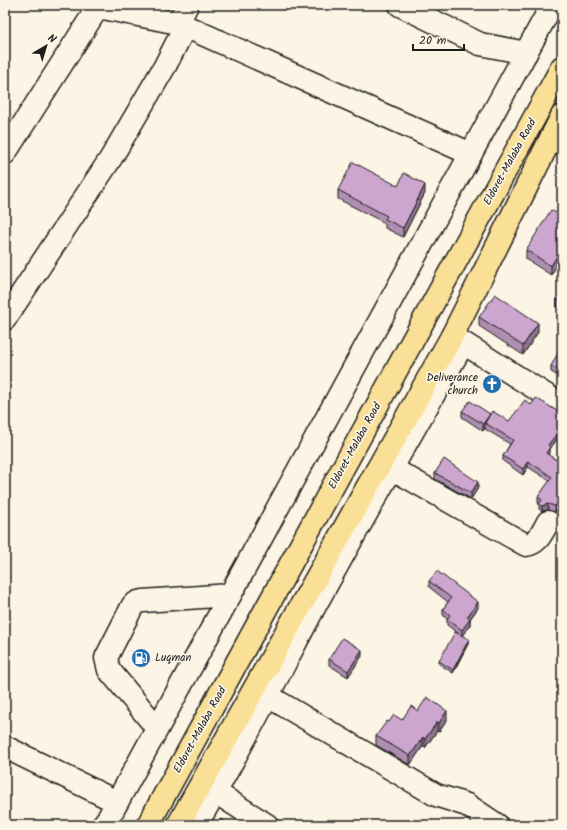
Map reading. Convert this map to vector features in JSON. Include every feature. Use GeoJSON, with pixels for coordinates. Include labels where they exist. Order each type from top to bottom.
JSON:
{"type":"FeatureCollection","features":[{"type":"Feature","properties":{"kind":"highway","name":"Eldoret-Malaba Road"},"geometry":{"type":"LineString","coordinates":[[148,825],[562,67]]}},
{"type":"Feature","properties":{"kind":"highway"},"geometry":{"type":"LineString","coordinates":[[178,825],[457,340],[562,116]]}},
{"type":"Feature","properties":{"kind":"street"},"geometry":{"type":"LineString","coordinates":[[400,5],[480,44],[526,53]]}},
{"type":"Feature","properties":{"kind":"street"},"geometry":{"type":"LineString","coordinates":[[103,825],[117,802],[552,5]]}},
{"type":"Feature","properties":{"kind":"street"},"geometry":{"type":"LineString","coordinates":[[5,153],[96,6],[183,18],[471,154]]}},
{"type":"Feature","properties":{"kind":"street"},"geometry":{"type":"LineString","coordinates":[[5,319],[111,158],[166,66],[183,18]]}},
{"type":"Feature","properties":{"kind":"street"},"geometry":{"type":"LineString","coordinates":[[196,825],[216,792],[316,604],[391,468],[457,340],[562,405]]}},
{"type":"Feature","properties":{"kind":"street"},"geometry":{"type":"LineString","coordinates":[[391,468],[526,545],[533,544],[537,540],[548,522]]}},
{"type":"Feature","properties":{"kind":"street"},"geometry":{"type":"LineString","coordinates":[[157,728],[110,670],[107,664],[106,658],[133,605],[138,602],[230,594]]}},
{"type":"Feature","properties":{"kind":"street"},"geometry":{"type":"LineString","coordinates":[[268,696],[436,795],[467,805],[497,825]]}},
{"type":"Feature","properties":{"kind":"street"},"geometry":{"type":"LineString","coordinates":[[5,747],[117,802]]}},
{"type":"Feature","properties":{"kind":"street"},"geometry":{"type":"LineString","coordinates":[[216,792],[267,825]]}},
{"type":"Feature","properties":{"kind":"building"},"geometry":{"type":"Polygon","coordinates":[[[353,162],[398,186],[404,173],[425,185],[403,228],[385,219],[387,216],[338,190],[353,162]]]}},
{"type":"Feature","properties":{"kind":"building"},"geometry":{"type":"Polygon","coordinates":[[[551,210],[562,216],[562,248],[551,266],[526,250],[551,210]]]}},
{"type":"Feature","properties":{"kind":"building"},"geometry":{"type":"Polygon","coordinates":[[[562,291],[562,303],[557,299],[562,291]]]}},
{"type":"Feature","properties":{"kind":"building"},"geometry":{"type":"Polygon","coordinates":[[[495,294],[538,323],[523,346],[479,317],[495,294]]]}},
{"type":"Feature","properties":{"kind":"building"},"geometry":{"type":"Polygon","coordinates":[[[558,353],[562,356],[562,372],[551,366],[558,353]]]}},
{"type":"Feature","properties":{"kind":"building"},"geometry":{"type":"Polygon","coordinates":[[[536,398],[562,414],[562,427],[548,445],[550,447],[546,453],[562,464],[562,506],[558,503],[555,506],[548,504],[542,506],[539,504],[542,500],[538,497],[552,477],[528,461],[523,469],[503,456],[513,440],[485,423],[492,411],[509,421],[525,400],[531,405],[536,398]]]}},
{"type":"Feature","properties":{"kind":"building"},"geometry":{"type":"Polygon","coordinates":[[[470,401],[490,414],[483,424],[462,411],[470,401]]]}},
{"type":"Feature","properties":{"kind":"building"},"geometry":{"type":"Polygon","coordinates":[[[444,459],[478,482],[471,493],[435,473],[444,459]]]}},
{"type":"Feature","properties":{"kind":"building"},"geometry":{"type":"Polygon","coordinates":[[[437,571],[478,602],[467,617],[470,619],[462,630],[447,619],[450,615],[443,609],[451,598],[429,581],[437,571]]]}},
{"type":"Feature","properties":{"kind":"building"},"geometry":{"type":"Polygon","coordinates":[[[455,632],[469,639],[453,670],[439,661],[455,632]]]}},
{"type":"Feature","properties":{"kind":"building"},"geometry":{"type":"Polygon","coordinates":[[[342,638],[362,650],[348,671],[329,659],[342,638]]]}},
{"type":"Feature","properties":{"kind":"building"},"geometry":{"type":"Polygon","coordinates":[[[427,697],[447,711],[425,739],[423,737],[410,756],[376,736],[387,721],[389,722],[394,715],[402,720],[411,706],[418,711],[427,697]]]}},
{"type":"Feature","properties":{"kind":"building"},"geometry":{"type":"Polygon","coordinates":[[[221,819],[230,825],[216,825],[221,819]]]}},
{"type":"Feature","properties":{"kind":"place","name":"Deliverance church"},"geometry":{"type":"Point","coordinates":[492,384]}},
{"type":"Feature","properties":{"kind":"place","name":"Luqman"},"geometry":{"type":"Point","coordinates":[141,658]}}]}
